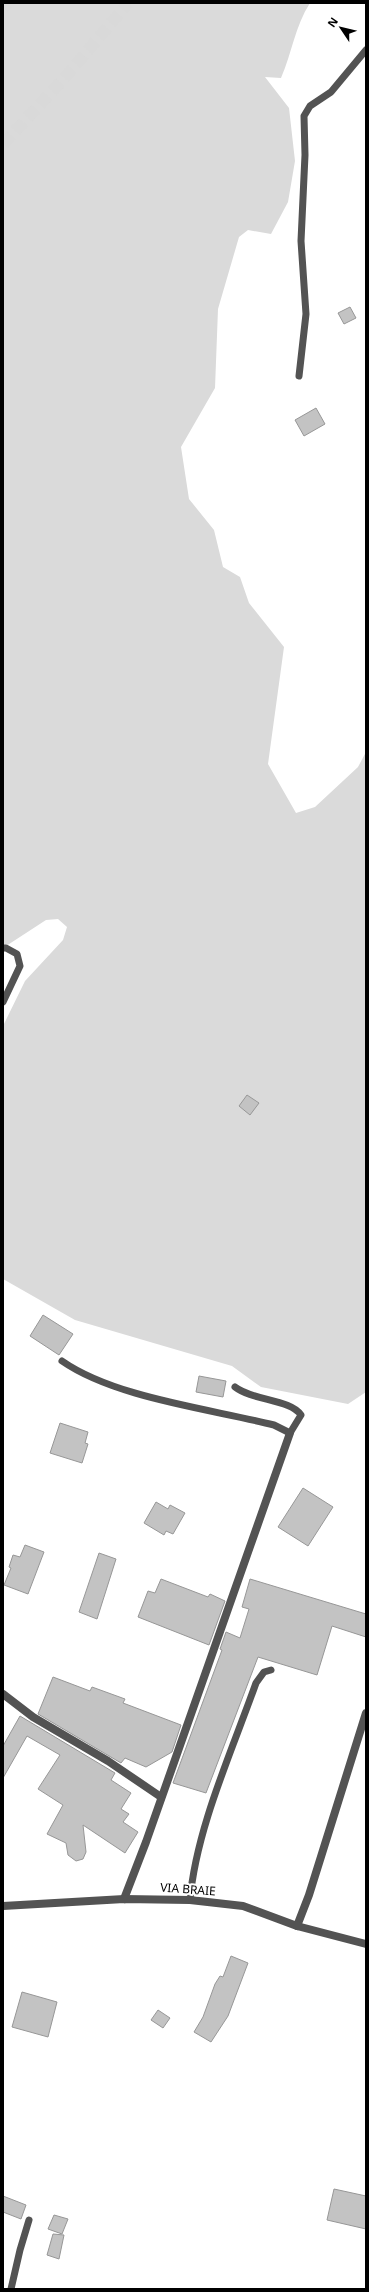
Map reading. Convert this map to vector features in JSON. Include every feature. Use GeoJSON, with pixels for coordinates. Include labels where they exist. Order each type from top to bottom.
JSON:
{"type":"FeatureCollection","features":[{"type":"Feature","properties":{"kind":"street"},"geometry":{"type":"LineString","coordinates":[[124,1899],[290,1433]]}},
{"type":"Feature","properties":{"kind":"street"},"geometry":{"type":"LineString","coordinates":[[3,1694],[33,1717],[108,1761],[161,1797]]}},
{"type":"Feature","properties":{"kind":"street"},"geometry":{"type":"LineString","coordinates":[[297,1926],[309,1895],[366,1713]]}},
{"type":"Feature","properties":{"kind":"street","name":"VIA BRAIE"},"geometry":{"type":"LineString","coordinates":[[3,1906],[124,1899],[190,1900],[243,1906],[297,1926],[366,1944]]}},
{"type":"Feature","properties":{"kind":"lane"},"geometry":{"type":"LineString","coordinates":[[299,376],[306,314],[301,241],[305,155],[304,116],[310,106],[331,92],[366,50]]}},
{"type":"Feature","properties":{"kind":"lane"},"geometry":{"type":"LineString","coordinates":[[3,948],[17,954],[20,966],[3,1002]]}},
{"type":"Feature","properties":{"kind":"lane"},"geometry":{"type":"LineString","coordinates":[[62,1361],[91,1378],[160,1399],[274,1425],[290,1433],[301,1415],[298,1411],[282,1404],[244,1394],[235,1387]]}},
{"type":"Feature","properties":{"kind":"lane"},"geometry":{"type":"LineString","coordinates":[[190,1900],[192,1876],[215,1795],[256,1684],[264,1672],[271,1670]]}},
{"type":"Feature","properties":{"kind":"lane"},"geometry":{"type":"LineString","coordinates":[[11,2289],[29,2220]]}},
{"type":"Feature","properties":{"kind":"shaded area"},"geometry":{"type":"Polygon","coordinates":[[[3,3],[310,3],[297,30],[281,78],[265,77],[289,108],[295,161],[288,202],[271,234],[248,230],[239,237],[218,309],[215,388],[181,447],[189,499],[214,530],[223,567],[240,577],[249,603],[284,647],[268,764],[296,813],[315,807],[358,767],[366,752],[366,1392],[348,1404],[261,1387],[232,1366],[75,1320],[3,1279],[3,1026],[25,981],[63,940],[67,927],[58,919],[46,920],[3,948],[3,3]]]}},
{"type":"Feature","properties":{"kind":"building"},"geometry":{"type":"Polygon","coordinates":[[[350,307],[356,318],[344,324],[338,313],[350,307]]]}},
{"type":"Feature","properties":{"kind":"building"},"geometry":{"type":"Polygon","coordinates":[[[316,408],[325,424],[304,436],[295,420],[316,408]]]}},
{"type":"Feature","properties":{"kind":"building"},"geometry":{"type":"Polygon","coordinates":[[[247,1095],[259,1103],[250,1115],[239,1106],[247,1095]]]}},
{"type":"Feature","properties":{"kind":"building"},"geometry":{"type":"Polygon","coordinates":[[[43,1315],[73,1334],[59,1355],[30,1336],[43,1315]]]}},
{"type":"Feature","properties":{"kind":"building"},"geometry":{"type":"Polygon","coordinates":[[[199,1376],[226,1381],[223,1397],[196,1392],[199,1376]]]}},
{"type":"Feature","properties":{"kind":"building"},"geometry":{"type":"Polygon","coordinates":[[[60,1423],[88,1432],[85,1443],[88,1444],[82,1463],[50,1453],[60,1423]]]}},
{"type":"Feature","properties":{"kind":"building"},"geometry":{"type":"Polygon","coordinates":[[[303,1488],[333,1507],[308,1546],[278,1527],[303,1488]]]}},
{"type":"Feature","properties":{"kind":"building"},"geometry":{"type":"Polygon","coordinates":[[[156,1502],[168,1509],[170,1505],[185,1513],[173,1534],[166,1531],[164,1535],[144,1523],[156,1502]]]}},
{"type":"Feature","properties":{"kind":"building"},"geometry":{"type":"Polygon","coordinates":[[[25,1545],[44,1552],[28,1594],[4,1585],[11,1568],[9,1567],[13,1555],[20,1557],[25,1545]]]}},
{"type":"Feature","properties":{"kind":"building"},"geometry":{"type":"Polygon","coordinates":[[[99,1553],[116,1559],[97,1619],[79,1612],[99,1553]]]}},
{"type":"Feature","properties":{"kind":"building"},"geometry":{"type":"Polygon","coordinates":[[[161,1579],[208,1597],[210,1594],[225,1601],[209,1645],[138,1617],[148,1591],[155,1593],[161,1579]]]}},
{"type":"Feature","properties":{"kind":"building"},"geometry":{"type":"Polygon","coordinates":[[[250,1579],[366,1614],[366,1637],[332,1626],[317,1675],[258,1657],[206,1793],[173,1783],[222,1650],[220,1649],[226,1632],[240,1638],[249,1609],[242,1607],[250,1579]]]}},
{"type":"Feature","properties":{"kind":"building"},"geometry":{"type":"Polygon","coordinates":[[[53,1677],[90,1691],[92,1687],[125,1699],[123,1703],[181,1725],[172,1752],[146,1767],[125,1758],[121,1763],[38,1714],[53,1677]]]}},
{"type":"Feature","properties":{"kind":"building"},"geometry":{"type":"Polygon","coordinates":[[[20,1716],[115,1773],[111,1780],[131,1793],[121,1809],[129,1814],[123,1822],[138,1832],[125,1853],[83,1825],[86,1852],[83,1859],[76,1861],[68,1855],[66,1843],[47,1834],[63,1805],[38,1789],[60,1755],[27,1736],[3,1778],[3,1746],[20,1716]]]}},
{"type":"Feature","properties":{"kind":"building"},"geometry":{"type":"Polygon","coordinates":[[[231,1956],[248,1963],[228,2016],[211,2042],[194,2032],[203,2017],[215,1984],[220,1976],[223,1977],[231,1956]]]}},
{"type":"Feature","properties":{"kind":"building"},"geometry":{"type":"Polygon","coordinates":[[[22,1992],[57,2002],[48,2037],[12,2027],[22,1992]]]}},
{"type":"Feature","properties":{"kind":"building"},"geometry":{"type":"Polygon","coordinates":[[[158,2010],[170,2018],[163,2028],[151,2020],[158,2010]]]}},
{"type":"Feature","properties":{"kind":"building"},"geometry":{"type":"Polygon","coordinates":[[[334,2189],[366,2196],[366,2229],[327,2220],[334,2189]]]}},
{"type":"Feature","properties":{"kind":"building"},"geometry":{"type":"Polygon","coordinates":[[[3,2196],[26,2205],[21,2219],[3,2212],[3,2196]]]}},
{"type":"Feature","properties":{"kind":"building"},"geometry":{"type":"Polygon","coordinates":[[[54,2215],[68,2219],[62,2234],[48,2229],[54,2215]]]}},
{"type":"Feature","properties":{"kind":"building"},"geometry":{"type":"Polygon","coordinates":[[[53,2234],[64,2235],[59,2259],[47,2255],[53,2234]]]}},
{"type":"Feature","properties":{"kind":"tunnel"},"geometry":{"type":"LineString","coordinates":[[3,8],[8,3]]}},
{"type":"Feature","properties":{"kind":"tunnel"},"geometry":{"type":"LineString","coordinates":[[3,144],[61,82],[128,3]]}}]}
